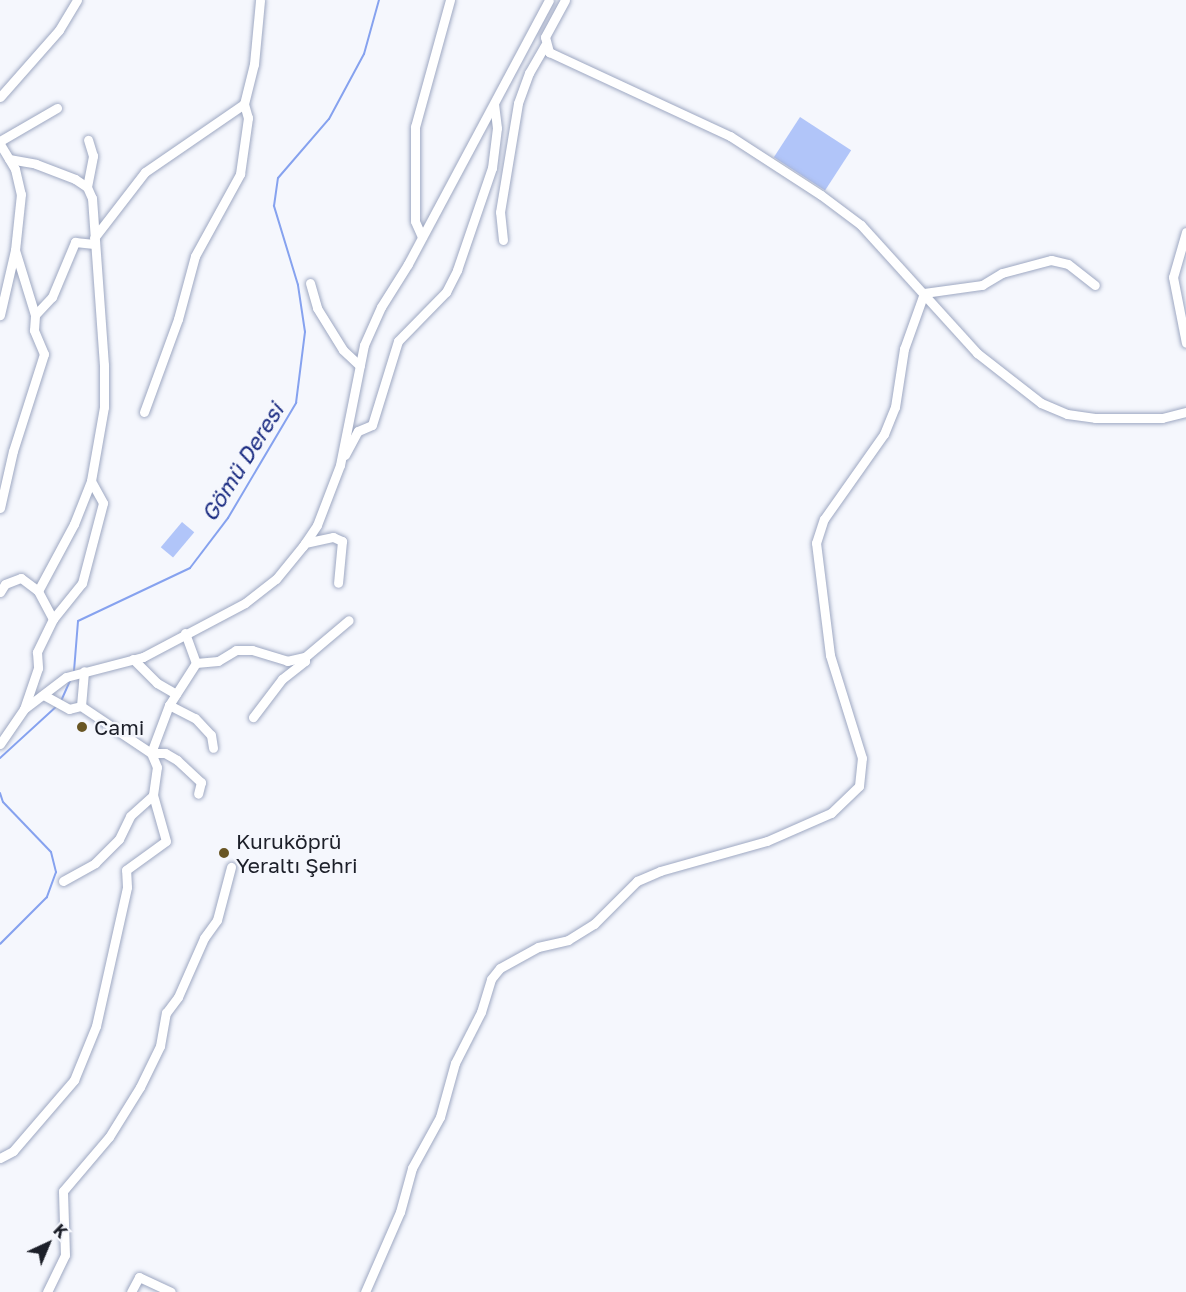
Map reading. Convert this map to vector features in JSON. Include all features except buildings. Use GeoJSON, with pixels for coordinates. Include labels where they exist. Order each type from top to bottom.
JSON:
{"type":"FeatureCollection","features":[{"type":"Feature","properties":{"kind":"street"},"geometry":{"type":"LineString","coordinates":[[0,97],[59,30],[77,0]]}},
{"type":"Feature","properties":{"kind":"street"},"geometry":{"type":"LineString","coordinates":[[144,412],[178,319],[195,256],[240,174],[248,118],[244,104],[252,81],[260,0]]}},
{"type":"Feature","properties":{"kind":"street"},"geometry":{"type":"LineString","coordinates":[[423,237],[414,221],[415,127],[450,0]]}},
{"type":"Feature","properties":{"kind":"street"},"geometry":{"type":"LineString","coordinates":[[340,465],[360,366],[381,307],[423,237],[549,0]]}},
{"type":"Feature","properties":{"kind":"street"},"geometry":{"type":"LineString","coordinates":[[503,240],[500,212],[512,156],[518,103],[529,73],[545,45],[545,37],[565,0]]}},
{"type":"Feature","properties":{"kind":"street"},"geometry":{"type":"LineString","coordinates":[[545,45],[563,59],[679,109],[776,164],[861,225],[977,352],[1041,404],[1067,414],[1095,418],[1162,418],[1186,412]]}},
{"type":"Feature","properties":{"kind":"street"},"geometry":{"type":"LineString","coordinates":[[94,241],[145,172],[244,104]]}},
{"type":"Feature","properties":{"kind":"street"},"geometry":{"type":"LineString","coordinates":[[24,709],[66,677],[84,670],[133,659],[245,603],[276,579],[305,543],[317,525],[340,465],[358,431],[372,425],[398,341],[446,292],[457,270],[492,168],[497,128],[494,104]]}},
{"type":"Feature","properties":{"kind":"street"},"geometry":{"type":"LineString","coordinates":[[0,315],[15,250],[21,194],[9,159],[0,142],[57,108]]}},
{"type":"Feature","properties":{"kind":"street"},"geometry":{"type":"LineString","coordinates":[[38,591],[74,524],[91,482],[104,407],[102,321],[92,198],[87,187],[92,164],[88,140]]}},
{"type":"Feature","properties":{"kind":"street"},"geometry":{"type":"LineString","coordinates":[[9,159],[36,164],[87,187]]}},
{"type":"Feature","properties":{"kind":"street"},"geometry":{"type":"LineString","coordinates":[[1186,232],[1178,250],[1173,277],[1186,343]]}},
{"type":"Feature","properties":{"kind":"street"},"geometry":{"type":"LineString","coordinates":[[35,315],[52,297],[75,242],[94,241]]}},
{"type":"Feature","properties":{"kind":"street"},"geometry":{"type":"LineString","coordinates":[[0,508],[13,451],[44,354],[34,330],[35,315],[15,250]]}},
{"type":"Feature","properties":{"kind":"street"},"geometry":{"type":"LineString","coordinates":[[924,293],[982,285],[1002,273],[1051,261],[1083,272],[1095,285]]}},
{"type":"Feature","properties":{"kind":"street"},"geometry":{"type":"LineString","coordinates":[[310,282],[322,315],[343,350],[360,366]]}},
{"type":"Feature","properties":{"kind":"street"},"geometry":{"type":"LineString","coordinates":[[365,1292],[400,1212],[412,1168],[440,1117],[455,1063],[482,1012],[491,979],[500,968],[538,947],[568,940],[594,924],[637,881],[660,871],[767,841],[831,813],[859,786],[862,758],[830,656],[816,543],[824,519],[884,434],[895,406],[904,349],[924,293]]}},
{"type":"Feature","properties":{"kind":"street"},"geometry":{"type":"LineString","coordinates":[[0,744],[24,709],[38,668],[37,652],[52,620],[82,583],[103,503],[91,482]]}},
{"type":"Feature","properties":{"kind":"street"},"geometry":{"type":"LineString","coordinates":[[305,543],[333,537],[342,541],[338,583]]}},
{"type":"Feature","properties":{"kind":"street"},"geometry":{"type":"LineString","coordinates":[[0,575],[2,588],[21,578],[38,591],[52,620]]}},
{"type":"Feature","properties":{"kind":"street"},"geometry":{"type":"LineString","coordinates":[[196,663],[218,661],[236,650],[252,650],[286,661],[305,657],[349,620]]}},
{"type":"Feature","properties":{"kind":"street"},"geometry":{"type":"LineString","coordinates":[[185,633],[196,663]]}},
{"type":"Feature","properties":{"kind":"street"},"geometry":{"type":"LineString","coordinates":[[253,717],[282,679],[304,662],[305,657]]}},
{"type":"Feature","properties":{"kind":"street"},"geometry":{"type":"LineString","coordinates":[[133,659],[157,683],[176,694]]}},
{"type":"Feature","properties":{"kind":"street"},"geometry":{"type":"LineString","coordinates":[[151,753],[169,705],[196,663]]}},
{"type":"Feature","properties":{"kind":"street"},"geometry":{"type":"LineString","coordinates":[[81,706],[84,670]]}},
{"type":"Feature","properties":{"kind":"street"},"geometry":{"type":"LineString","coordinates":[[0,1158],[13,1151],[74,1080],[96,1026],[127,887],[126,870],[166,841],[153,795],[157,767],[151,753],[81,706],[69,709],[44,694]]}},
{"type":"Feature","properties":{"kind":"street"},"geometry":{"type":"LineString","coordinates":[[169,705],[195,718],[212,735],[213,747]]}},
{"type":"Feature","properties":{"kind":"street"},"geometry":{"type":"LineString","coordinates":[[151,753],[165,753],[177,760],[201,782],[198,794]]}},
{"type":"Feature","properties":{"kind":"street"},"geometry":{"type":"LineString","coordinates":[[63,881],[95,863],[119,840],[130,816],[153,795]]}},
{"type":"Feature","properties":{"kind":"street"},"geometry":{"type":"LineString","coordinates":[[47,1292],[64,1255],[63,1191],[109,1137],[140,1087],[160,1047],[166,1013],[178,997],[204,938],[217,920],[231,867]]}},
{"type":"Feature","properties":{"kind":"street"},"geometry":{"type":"LineString","coordinates":[[131,1292],[139,1277],[171,1292]]}},
{"type":"Feature","properties":{"kind":"shaded area"},"geometry":{"type":"Polygon","coordinates":[[[800,117],[851,150],[825,190],[774,157],[800,117]]]}},
{"type":"Feature","properties":{"kind":"shaded area"},"geometry":{"type":"Polygon","coordinates":[[[182,522],[194,532],[173,558],[161,547],[182,522]]]}},
{"type":"Feature","properties":{"kind":"waterway","name":"Gömü Deresi"},"geometry":{"type":"LineString","coordinates":[[74,671],[78,621],[190,568],[228,518],[296,403],[305,332],[298,285],[274,206],[278,178],[329,119],[364,54],[379,0]]}},
{"type":"Feature","properties":{"kind":"waterway","name":"Gömü Deresi"},"geometry":{"type":"LineString","coordinates":[[61,701],[71,679]]}},
{"type":"Feature","properties":{"kind":"waterway","name":"Gömü Deresi"},"geometry":{"type":"LineString","coordinates":[[0,758],[57,706]]}},
{"type":"Feature","properties":{"kind":"waterway","name":"Gömü Deresi"},"geometry":{"type":"LineString","coordinates":[[0,793],[3,802],[51,852],[56,872],[47,897],[0,944]]}},
{"type":"Feature","properties":{"kind":"place","name":"Cami"},"geometry":{"type":"Point","coordinates":[82,727]}},
{"type":"Feature","properties":{"kind":"place","name":"Kuruköprü Yeraltı Şehri"},"geometry":{"type":"Point","coordinates":[224,853]}}]}
